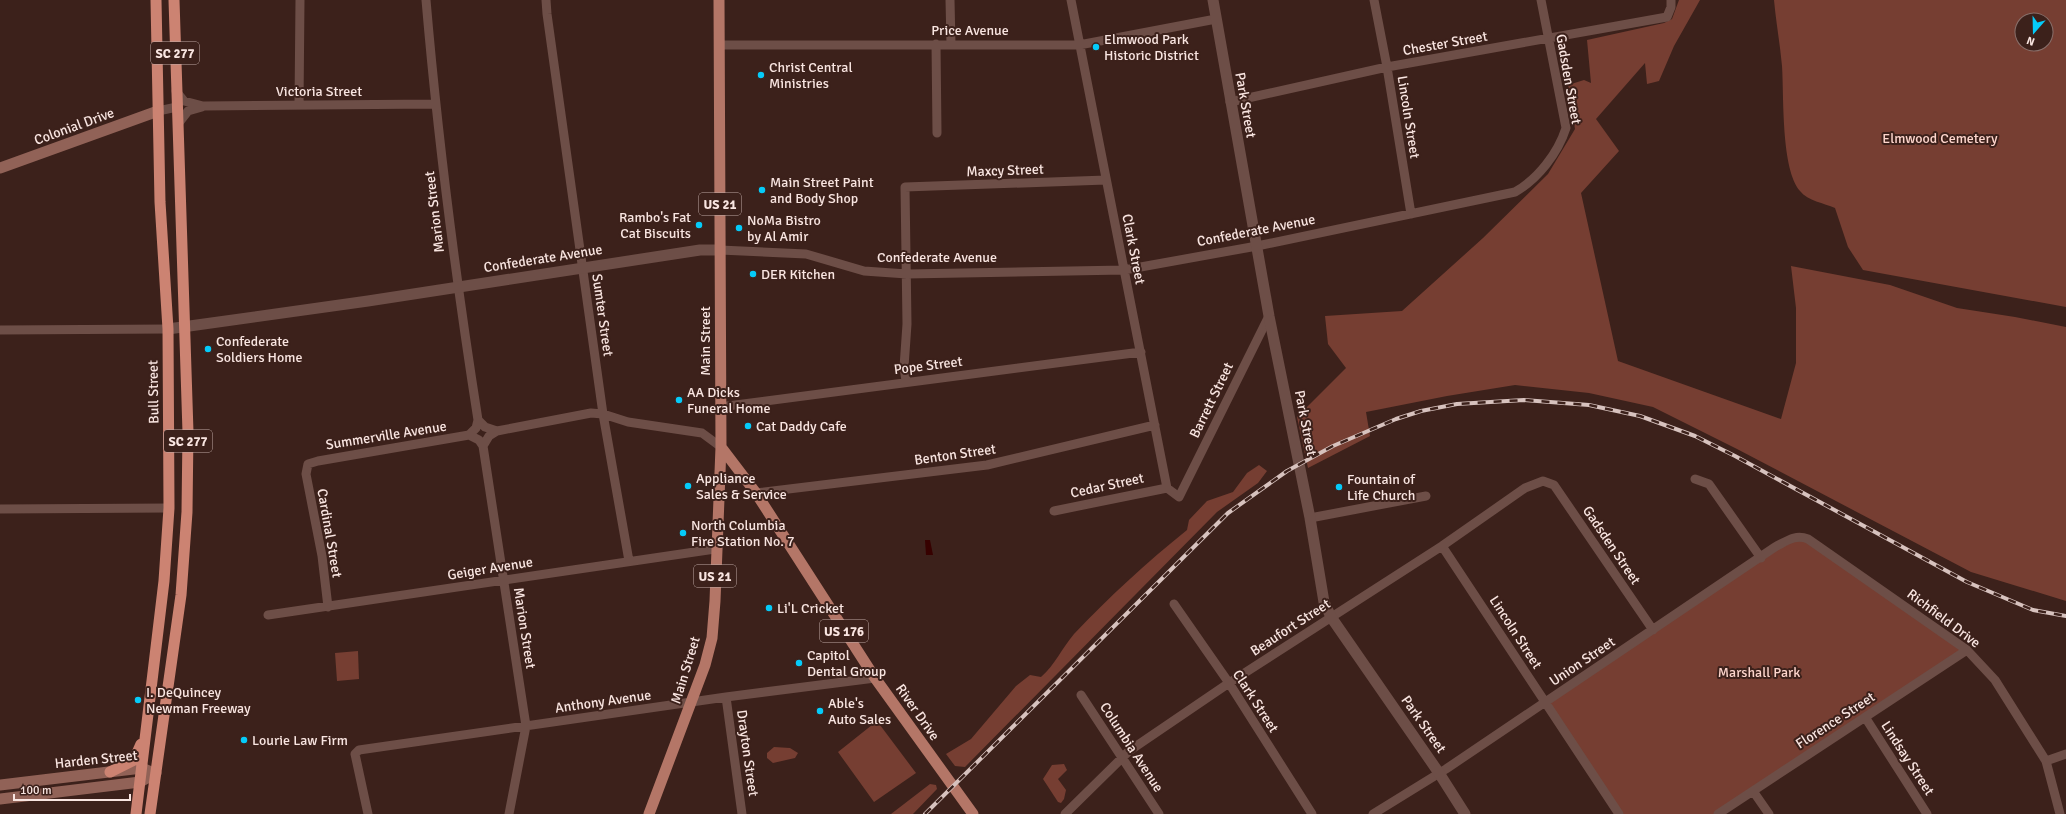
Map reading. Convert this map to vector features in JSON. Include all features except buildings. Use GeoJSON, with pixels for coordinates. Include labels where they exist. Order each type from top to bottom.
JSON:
{"type":"FeatureCollection","features":[{"type":"Feature","properties":{"kind":"highway","name":"Bull Street"},"geometry":{"type":"LineString","coordinates":[[140,782],[164,581],[169,508],[168,329],[160,212],[156,0]]}},
{"type":"Feature","properties":{"kind":"highway","name":"SC 277"},"geometry":{"type":"LineString","coordinates":[[150,814],[181,595],[187,512],[188,432],[174,0]]}},
{"type":"Feature","properties":{"kind":"highway"},"geometry":{"type":"LineString","coordinates":[[110,772],[134,760],[138,754],[147,727]]}},
{"type":"Feature","properties":{"kind":"highway","name":"SC 277"},"geometry":{"type":"LineString","coordinates":[[136,814],[140,782]]}},
{"type":"Feature","properties":{"kind":"main road","name":"Main Street"},"geometry":{"type":"LineString","coordinates":[[649,814],[692,702],[705,665],[712,638],[715,601],[715,549],[720,447],[719,0]]}},
{"type":"Feature","properties":{"kind":"main road","name":"Colonial Drive"},"geometry":{"type":"LineString","coordinates":[[0,168],[158,111]]}},
{"type":"Feature","properties":{"kind":"main road","name":"River Drive"},"geometry":{"type":"LineString","coordinates":[[720,447],[756,493],[875,678],[973,814]]}},
{"type":"Feature","properties":{"kind":"main road","name":"Harden Street"},"geometry":{"type":"LineString","coordinates":[[0,785],[142,768],[156,773]]}},
{"type":"Feature","properties":{"kind":"main road","name":"Harden Street"},"geometry":{"type":"LineString","coordinates":[[0,799],[140,782],[156,773]]}},
{"type":"Feature","properties":{"kind":"street"},"geometry":{"type":"LineString","coordinates":[[299,105],[300,0]]}},
{"type":"Feature","properties":{"kind":"street","name":"Marion Street"},"geometry":{"type":"LineString","coordinates":[[426,0],[435,104],[457,287],[478,420]]}},
{"type":"Feature","properties":{"kind":"street","name":"Sumter Street"},"geometry":{"type":"LineString","coordinates":[[546,0],[546,14],[603,414],[629,561]]}},
{"type":"Feature","properties":{"kind":"street"},"geometry":{"type":"LineString","coordinates":[[950,0],[951,44]]}},
{"type":"Feature","properties":{"kind":"street","name":"Clark Street"},"geometry":{"type":"LineString","coordinates":[[1071,0],[1167,488]]}},
{"type":"Feature","properties":{"kind":"street","name":"Park Street"},"geometry":{"type":"LineString","coordinates":[[1213,0],[1269,316],[1310,518],[1324,602],[1331,616],[1439,773],[1465,814]]}},
{"type":"Feature","properties":{"kind":"street","name":"Lincoln Street"},"geometry":{"type":"LineString","coordinates":[[1374,0],[1387,68],[1411,214]]}},
{"type":"Feature","properties":{"kind":"street","name":"Gadsden Street"},"geometry":{"type":"LineString","coordinates":[[1515,192],[1530,184],[1545,166],[1562,140],[1566,128],[1541,0]]}},
{"type":"Feature","properties":{"kind":"street","name":"Chester Street"},"geometry":{"type":"LineString","coordinates":[[1230,102],[1387,68],[1667,17],[1671,7],[1671,0]]}},
{"type":"Feature","properties":{"kind":"street","name":"Price Avenue"},"geometry":{"type":"LineString","coordinates":[[720,45],[1079,45],[1216,19]]}},
{"type":"Feature","properties":{"kind":"street"},"geometry":{"type":"LineString","coordinates":[[936,44],[937,133]]}},
{"type":"Feature","properties":{"kind":"street","name":"Victoria Street"},"geometry":{"type":"LineString","coordinates":[[176,91],[184,100],[203,106],[435,104]]}},
{"type":"Feature","properties":{"kind":"street","name":"Victoria Street"},"geometry":{"type":"LineString","coordinates":[[178,124],[188,112],[203,106]]}},
{"type":"Feature","properties":{"kind":"street"},"geometry":{"type":"LineString","coordinates":[[158,111],[177,107]]}},
{"type":"Feature","properties":{"kind":"street","name":"Maxcy Street"},"geometry":{"type":"LineString","coordinates":[[907,274],[905,187],[1106,180]]}},
{"type":"Feature","properties":{"kind":"street","name":"Confederate Avenue"},"geometry":{"type":"LineString","coordinates":[[168,329],[700,250],[806,254],[864,271],[907,274],[1124,270],[1257,246],[1515,192]]}},
{"type":"Feature","properties":{"kind":"street"},"geometry":{"type":"LineString","coordinates":[[906,381],[904,367],[907,324],[907,274]]}},
{"type":"Feature","properties":{"kind":"street","name":"Barrett Street"},"geometry":{"type":"LineString","coordinates":[[1167,488],[1179,497],[1269,316]]}},
{"type":"Feature","properties":{"kind":"street"},"geometry":{"type":"LineString","coordinates":[[0,330],[168,329]]}},
{"type":"Feature","properties":{"kind":"street","name":"Pope Street"},"geometry":{"type":"LineString","coordinates":[[720,407],[906,381],[1141,352]]}},
{"type":"Feature","properties":{"kind":"street"},"geometry":{"type":"LineString","coordinates":[[478,420],[476,428],[469,435],[479,440],[483,446],[489,436],[498,431],[591,413],[603,414],[628,422],[702,433],[720,447]]}},
{"type":"Feature","properties":{"kind":"street"},"geometry":{"type":"LineString","coordinates":[[478,420],[485,427],[498,431]]}},
{"type":"Feature","properties":{"kind":"street","name":"Benton Street"},"geometry":{"type":"LineString","coordinates":[[756,493],[987,465],[1155,425]]}},
{"type":"Feature","properties":{"kind":"street","name":"Summerville Avenue"},"geometry":{"type":"LineString","coordinates":[[308,464],[318,460],[469,435]]}},
{"type":"Feature","properties":{"kind":"street","name":"Marion Street"},"geometry":{"type":"LineString","coordinates":[[483,446],[526,726],[509,814]]}},
{"type":"Feature","properties":{"kind":"street","name":"Cardinal Street"},"geometry":{"type":"LineString","coordinates":[[308,464],[306,474],[322,556],[328,607]]}},
{"type":"Feature","properties":{"kind":"street"},"geometry":{"type":"LineString","coordinates":[[1695,479],[1709,484],[1761,558]]}},
{"type":"Feature","properties":{"kind":"street","name":"Gadsden Street"},"geometry":{"type":"LineString","coordinates":[[1543,481],[1554,485],[1653,630]]}},
{"type":"Feature","properties":{"kind":"street","name":"Beaufort Street"},"geometry":{"type":"LineString","coordinates":[[1065,814],[1122,757],[1229,683],[1442,546],[1525,488],[1543,481]]}},
{"type":"Feature","properties":{"kind":"street","name":"Cedar Street"},"geometry":{"type":"LineString","coordinates":[[1054,511],[1167,488]]}},
{"type":"Feature","properties":{"kind":"street"},"geometry":{"type":"LineString","coordinates":[[1310,518],[1426,496]]}},
{"type":"Feature","properties":{"kind":"street"},"geometry":{"type":"LineString","coordinates":[[0,509],[169,508]]}},
{"type":"Feature","properties":{"kind":"street","name":"Union Street"},"geometry":{"type":"LineString","coordinates":[[1373,814],[1439,773],[1794,537],[1808,539]]}},
{"type":"Feature","properties":{"kind":"street","name":"Richfield Drive"},"geometry":{"type":"LineString","coordinates":[[1808,539],[1967,650],[1995,680],[2046,761],[2060,814]]}},
{"type":"Feature","properties":{"kind":"street","name":"Lincoln Street"},"geometry":{"type":"LineString","coordinates":[[1442,546],[1619,814]]}},
{"type":"Feature","properties":{"kind":"street","name":"Geiger Avenue"},"geometry":{"type":"LineString","coordinates":[[268,615],[715,549]]}},
{"type":"Feature","properties":{"kind":"street","name":"Clark Street"},"geometry":{"type":"LineString","coordinates":[[1174,604],[1229,683],[1312,814]]}},
{"type":"Feature","properties":{"kind":"street","name":"Florence Street"},"geometry":{"type":"LineString","coordinates":[[1718,814],[1967,650]]}},
{"type":"Feature","properties":{"kind":"street","name":"Anthony Avenue"},"geometry":{"type":"LineString","coordinates":[[368,814],[356,754],[359,750],[726,696],[875,678]]}},
{"type":"Feature","properties":{"kind":"street","name":"Columbia Avenue"},"geometry":{"type":"LineString","coordinates":[[1081,695],[1159,814]]}},
{"type":"Feature","properties":{"kind":"street","name":"Drayton Street"},"geometry":{"type":"LineString","coordinates":[[726,696],[742,814]]}},
{"type":"Feature","properties":{"kind":"street","name":"Lindsay Street"},"geometry":{"type":"LineString","coordinates":[[1865,717],[1927,814]]}},
{"type":"Feature","properties":{"kind":"street"},"geometry":{"type":"LineString","coordinates":[[2046,761],[2066,754]]}},
{"type":"Feature","properties":{"kind":"street"},"geometry":{"type":"LineString","coordinates":[[1753,791],[1769,814]]}},
{"type":"Feature","properties":{"kind":"green space"},"geometry":{"type":"Polygon","coordinates":[[[1679,0],[1700,0],[1674,46],[1659,81],[1647,84],[1645,63],[1596,119],[1619,151],[1581,193],[1618,361],[1781,419],[1796,363],[1796,308],[1791,266],[1890,285],[1957,308],[2066,327],[2066,601],[1971,572],[1737,449],[1653,407],[1589,393],[1515,385],[1447,396],[1366,412],[1370,436],[1308,468],[1297,417],[1346,368],[1328,344],[1325,316],[1402,311],[1483,238],[1548,174],[1575,129],[1568,85],[1584,80],[1591,83],[1587,40],[1664,23],[1672,19],[1679,0]]]}},
{"type":"Feature","properties":{"kind":"green space","name":"Elmwood Cemetery"},"geometry":{"type":"Polygon","coordinates":[[[1774,0],[2066,0],[2066,307],[1863,270],[1848,247],[1835,208],[1807,197],[1800,191],[1794,181],[1789,167],[1786,150],[1782,66],[1774,0]]]}},
{"type":"Feature","properties":{"kind":"green space"},"geometry":{"type":"Polygon","coordinates":[[[1259,465],[1267,471],[1258,483],[1217,512],[965,767],[955,766],[946,754],[971,739],[1016,686],[1030,675],[1041,677],[1074,634],[1129,580],[1187,530],[1189,520],[1207,501],[1233,492],[1247,473],[1259,465]]]}},
{"type":"Feature","properties":{"kind":"green space","name":"Marshall Park"},"geometry":{"type":"Polygon","coordinates":[[[1802,537],[1967,650],[1718,814],[1619,814],[1546,702],[1761,558],[1802,537]]]}},
{"type":"Feature","properties":{"kind":"green space"},"geometry":{"type":"Polygon","coordinates":[[[358,651],[359,679],[337,681],[335,653],[358,651]]]}},
{"type":"Feature","properties":{"kind":"green space"},"geometry":{"type":"Polygon","coordinates":[[[877,721],[916,773],[874,802],[838,752],[877,721]]]}},
{"type":"Feature","properties":{"kind":"green space"},"geometry":{"type":"Polygon","coordinates":[[[774,747],[790,748],[798,753],[795,758],[773,763],[767,758],[767,753],[774,747]]]}},
{"type":"Feature","properties":{"kind":"green space"},"geometry":{"type":"Polygon","coordinates":[[[1064,764],[1067,770],[1058,779],[1066,790],[1064,799],[1061,803],[1058,802],[1043,779],[1052,765],[1064,764]]]}},
{"type":"Feature","properties":{"kind":"green space"},"geometry":{"type":"Polygon","coordinates":[[[930,784],[936,785],[937,789],[913,814],[891,814],[930,784]]]}},
{"type":"Feature","properties":{"kind":"shaded area"},"geometry":{"type":"Polygon","coordinates":[[[925,540],[930,540],[933,555],[926,555],[925,540]]]}},
{"type":"Feature","properties":{"kind":"railway"},"geometry":{"type":"LineString","coordinates":[[925,814],[1228,513],[1287,471],[1333,446],[1396,419],[1421,411],[1457,404],[1524,400],[1589,405],[1640,416],[1695,436],[1735,456],[1967,582],[2033,610],[2066,616]]}},
{"type":"Feature","properties":{"kind":"place","name":"Elmwood Park Historic District"},"geometry":{"type":"Point","coordinates":[1096,47]}},
{"type":"Feature","properties":{"kind":"place","name":"Christ Central Ministries"},"geometry":{"type":"Point","coordinates":[761,75]}},
{"type":"Feature","properties":{"kind":"place","name":"Main Street Paint and Body Shop"},"geometry":{"type":"Point","coordinates":[762,190]}},
{"type":"Feature","properties":{"kind":"place","name":"Rambo's Fat Cat Biscuits"},"geometry":{"type":"Point","coordinates":[699,225]}},
{"type":"Feature","properties":{"kind":"place","name":"NoMa Bistro by Al Amir"},"geometry":{"type":"Point","coordinates":[739,228]}},
{"type":"Feature","properties":{"kind":"place","name":"DER Kitchen"},"geometry":{"type":"Point","coordinates":[753,274]}},
{"type":"Feature","properties":{"kind":"place","name":"Confederate Soldiers Home"},"geometry":{"type":"Point","coordinates":[208,349]}},
{"type":"Feature","properties":{"kind":"place","name":"AA Dicks Funeral Home"},"geometry":{"type":"Point","coordinates":[679,400]}},
{"type":"Feature","properties":{"kind":"place","name":"Cat Daddy Cafe"},"geometry":{"type":"Point","coordinates":[748,426]}},
{"type":"Feature","properties":{"kind":"place","name":"Appliance Sales & Service"},"geometry":{"type":"Point","coordinates":[688,486]}},
{"type":"Feature","properties":{"kind":"place","name":"Fountain of Life Church"},"geometry":{"type":"Point","coordinates":[1339,487]}},
{"type":"Feature","properties":{"kind":"place","name":"North Columbia Fire Station No. 7"},"geometry":{"type":"Point","coordinates":[683,533]}},
{"type":"Feature","properties":{"kind":"place","name":"Li'L Cricket"},"geometry":{"type":"Point","coordinates":[769,608]}},
{"type":"Feature","properties":{"kind":"place","name":"Capitol Dental Group"},"geometry":{"type":"Point","coordinates":[799,663]}},
{"type":"Feature","properties":{"kind":"place","name":"I. DeQuincey Newman Freeway"},"geometry":{"type":"Point","coordinates":[138,700]}},
{"type":"Feature","properties":{"kind":"place","name":"Able's Auto Sales"},"geometry":{"type":"Point","coordinates":[820,711]}},
{"type":"Feature","properties":{"kind":"place","name":"Lourie Law Firm"},"geometry":{"type":"Point","coordinates":[244,740]}}]}
